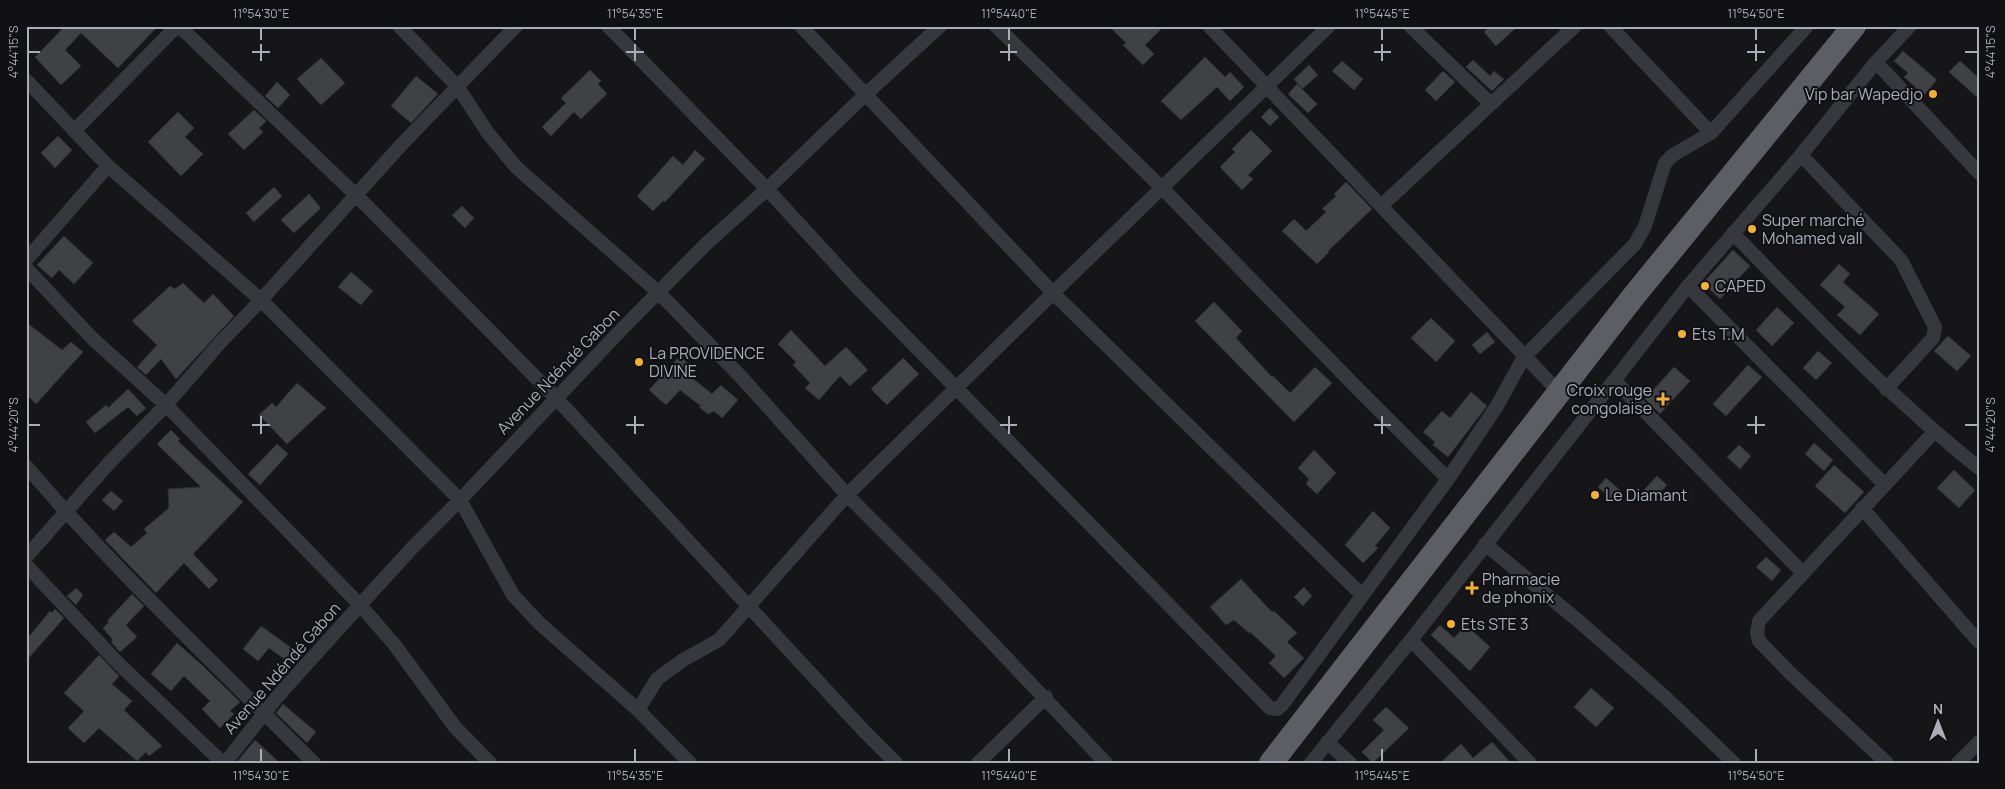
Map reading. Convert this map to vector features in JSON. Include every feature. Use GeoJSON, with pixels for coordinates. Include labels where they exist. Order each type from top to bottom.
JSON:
{"type":"FeatureCollection","features":[{"type":"Feature","properties":{"kind":"highway"},"geometry":{"type":"LineString","coordinates":[[1271,763],[1664,258],[1854,26]]}},
{"type":"Feature","properties":{"kind":"street"},"geometry":{"type":"LineString","coordinates":[[74,131],[178,26],[357,196],[557,399],[863,730],[896,763]]}},
{"type":"Feature","properties":{"kind":"street"},"geometry":{"type":"LineString","coordinates":[[399,26],[457,86],[488,133],[516,167],[658,293],[743,380],[848,495],[1046,697],[1106,763]]}},
{"type":"Feature","properties":{"kind":"street"},"geometry":{"type":"LineString","coordinates":[[26,557],[67,513],[109,463],[166,405],[218,345],[457,86],[516,26]]}},
{"type":"Feature","properties":{"kind":"street"},"geometry":{"type":"LineString","coordinates":[[608,26],[767,189],[857,287],[1270,708],[1277,709],[1282,705],[1448,479],[1497,406],[1524,357],[1635,244],[1645,226],[1665,163],[1673,155],[1711,133],[1803,28]]}},
{"type":"Feature","properties":{"kind":"street"},"geometry":{"type":"LineString","coordinates":[[801,26],[1052,293],[1362,595]]}},
{"type":"Feature","properties":{"kind":"street","name":"Avenue Ndéndé Gabon"},"geometry":{"type":"LineString","coordinates":[[224,763],[264,713],[360,604],[658,293],[705,245],[940,26]]}},
{"type":"Feature","properties":{"kind":"street"},"geometry":{"type":"LineString","coordinates":[[996,26],[1162,187],[1448,479]]}},
{"type":"Feature","properties":{"kind":"street"},"geometry":{"type":"LineString","coordinates":[[1209,26],[1559,392]]}},
{"type":"Feature","properties":{"kind":"street"},"geometry":{"type":"LineString","coordinates":[[638,710],[658,679],[683,660],[718,640],[848,495],[1052,293],[1329,26]]}},
{"type":"Feature","properties":{"kind":"street"},"geometry":{"type":"LineString","coordinates":[[1410,26],[1491,104]]}},
{"type":"Feature","properties":{"kind":"street"},"geometry":{"type":"LineString","coordinates":[[1381,206],[1575,26]]}},
{"type":"Feature","properties":{"kind":"street"},"geometry":{"type":"LineString","coordinates":[[1610,26],[1711,133]]}},
{"type":"Feature","properties":{"kind":"street"},"geometry":{"type":"LineString","coordinates":[[1311,763],[1411,640],[1688,286],[1801,155],[1876,62],[1910,26]]}},
{"type":"Feature","properties":{"kind":"street"},"geometry":{"type":"LineString","coordinates":[[1876,62],[1979,173]]}},
{"type":"Feature","properties":{"kind":"street"},"geometry":{"type":"LineString","coordinates":[[26,80],[108,166],[261,300],[460,500],[513,595],[539,623],[638,710],[690,763]]}},
{"type":"Feature","properties":{"kind":"street"},"geometry":{"type":"LineString","coordinates":[[1801,155],[1901,260],[1933,320],[1935,327],[1933,338],[1886,389]]}},
{"type":"Feature","properties":{"kind":"street"},"geometry":{"type":"LineString","coordinates":[[26,260],[108,166]]}},
{"type":"Feature","properties":{"kind":"street"},"geometry":{"type":"LineString","coordinates":[[1733,233],[1886,389],[1934,432],[1979,468]]}},
{"type":"Feature","properties":{"kind":"street"},"geometry":{"type":"LineString","coordinates":[[26,268],[94,339],[166,405],[360,604],[394,644],[455,727],[490,763]]}},
{"type":"Feature","properties":{"kind":"street"},"geometry":{"type":"LineString","coordinates":[[1688,286],[1884,485]]}},
{"type":"Feature","properties":{"kind":"street"},"geometry":{"type":"LineString","coordinates":[[1615,381],[1803,573]]}},
{"type":"Feature","properties":{"kind":"street"},"geometry":{"type":"LineString","coordinates":[[1887,763],[1790,673],[1759,641],[1757,633],[1759,621],[1934,432]]}},
{"type":"Feature","properties":{"kind":"street"},"geometry":{"type":"LineString","coordinates":[[26,466],[67,513],[163,614],[314,763]]}},
{"type":"Feature","properties":{"kind":"street"},"geometry":{"type":"LineString","coordinates":[[1862,508],[1979,642]]}},
{"type":"Feature","properties":{"kind":"street"},"geometry":{"type":"LineString","coordinates":[[1485,544],[1581,623],[1664,696],[1734,763]]}},
{"type":"Feature","properties":{"kind":"street"},"geometry":{"type":"LineString","coordinates":[[26,565],[118,663],[224,763]]}},
{"type":"Feature","properties":{"kind":"street"},"geometry":{"type":"LineString","coordinates":[[1411,640],[1530,763]]}},
{"type":"Feature","properties":{"kind":"street"},"geometry":{"type":"LineString","coordinates":[[978,763],[1046,697]]}},
{"type":"Feature","properties":{"kind":"street"},"geometry":{"type":"LineString","coordinates":[[1327,742],[1350,763]]}},
{"type":"Feature","properties":{"kind":"street"},"geometry":{"type":"LineString","coordinates":[[1958,763],[1979,742]]}},
{"type":"Feature","properties":{"kind":"building"},"geometry":{"type":"Polygon","coordinates":[[[65,26],[158,26],[118,68],[81,33],[65,50],[81,66],[61,85],[35,57],[65,26]]]}},
{"type":"Feature","properties":{"kind":"building"},"geometry":{"type":"Polygon","coordinates":[[[1109,26],[1164,26],[1145,45],[1154,54],[1143,65],[1123,45],[1126,43],[1109,26]]]}},
{"type":"Feature","properties":{"kind":"building"},"geometry":{"type":"Polygon","coordinates":[[[1490,26],[1518,26],[1496,46],[1484,32],[1490,26]]]}},
{"type":"Feature","properties":{"kind":"building"},"geometry":{"type":"Polygon","coordinates":[[[1903,51],[1937,80],[1924,95],[1904,77],[1908,73],[1894,61],[1903,51]]]}},
{"type":"Feature","properties":{"kind":"building"},"geometry":{"type":"Polygon","coordinates":[[[1205,57],[1225,77],[1230,72],[1244,87],[1230,101],[1217,87],[1181,120],[1161,101],[1205,57]]]}},
{"type":"Feature","properties":{"kind":"building"},"geometry":{"type":"Polygon","coordinates":[[[321,58],[345,83],[321,105],[297,79],[321,58]]]}},
{"type":"Feature","properties":{"kind":"building"},"geometry":{"type":"Polygon","coordinates":[[[1473,60],[1490,76],[1494,71],[1504,79],[1492,91],[1466,67],[1473,60]]]}},
{"type":"Feature","properties":{"kind":"building"},"geometry":{"type":"Polygon","coordinates":[[[1342,61],[1363,79],[1354,90],[1332,71],[1342,61]]]}},
{"type":"Feature","properties":{"kind":"building"},"geometry":{"type":"Polygon","coordinates":[[[1960,61],[1979,78],[1979,99],[1949,72],[1960,61]]]}},
{"type":"Feature","properties":{"kind":"building"},"geometry":{"type":"Polygon","coordinates":[[[1309,65],[1318,75],[1302,89],[1294,79],[1309,65]]]}},
{"type":"Feature","properties":{"kind":"building"},"geometry":{"type":"Polygon","coordinates":[[[590,70],[601,81],[598,84],[607,94],[581,119],[574,112],[551,136],[542,127],[566,103],[561,98],[590,70]]]}},
{"type":"Feature","properties":{"kind":"building"},"geometry":{"type":"Polygon","coordinates":[[[1443,71],[1455,82],[1436,101],[1425,90],[1443,71]]]}},
{"type":"Feature","properties":{"kind":"building"},"geometry":{"type":"Polygon","coordinates":[[[416,76],[438,94],[411,123],[391,106],[416,76]]]}},
{"type":"Feature","properties":{"kind":"building"},"geometry":{"type":"Polygon","coordinates":[[[277,82],[290,95],[278,108],[265,96],[277,82]]]}},
{"type":"Feature","properties":{"kind":"building"},"geometry":{"type":"Polygon","coordinates":[[[1297,84],[1317,104],[1308,113],[1288,94],[1297,84]]]}},
{"type":"Feature","properties":{"kind":"building"},"geometry":{"type":"Polygon","coordinates":[[[1270,108],[1279,117],[1270,126],[1261,117],[1270,108]]]}},
{"type":"Feature","properties":{"kind":"building"},"geometry":{"type":"Polygon","coordinates":[[[254,110],[266,121],[259,128],[263,132],[244,150],[228,134],[254,110]]]}},
{"type":"Feature","properties":{"kind":"building"},"geometry":{"type":"Polygon","coordinates":[[[178,112],[194,128],[185,137],[203,154],[181,176],[148,142],[178,112]]]}},
{"type":"Feature","properties":{"kind":"building"},"geometry":{"type":"Polygon","coordinates":[[[1251,130],[1272,151],[1248,175],[1253,179],[1242,190],[1220,167],[1235,152],[1232,149],[1251,130]]]}},
{"type":"Feature","properties":{"kind":"building"},"geometry":{"type":"Polygon","coordinates":[[[58,136],[72,150],[55,168],[41,153],[58,136]]]}},
{"type":"Feature","properties":{"kind":"building"},"geometry":{"type":"Polygon","coordinates":[[[695,150],[705,159],[665,202],[663,201],[653,211],[637,196],[673,156],[683,165],[695,150]]]}},
{"type":"Feature","properties":{"kind":"building"},"geometry":{"type":"Polygon","coordinates":[[[1346,182],[1372,209],[1317,264],[1282,231],[1294,219],[1306,231],[1326,212],[1322,209],[1336,196],[1334,194],[1346,182]]]}},
{"type":"Feature","properties":{"kind":"building"},"geometry":{"type":"Polygon","coordinates":[[[274,187],[282,196],[254,222],[246,213],[274,187]]]}},
{"type":"Feature","properties":{"kind":"building"},"geometry":{"type":"Polygon","coordinates":[[[309,194],[321,208],[294,233],[281,220],[309,194]]]}},
{"type":"Feature","properties":{"kind":"building"},"geometry":{"type":"Polygon","coordinates":[[[462,206],[474,218],[465,228],[452,215],[462,206]]]}},
{"type":"Feature","properties":{"kind":"building"},"geometry":{"type":"Polygon","coordinates":[[[64,236],[93,263],[74,284],[59,270],[52,278],[37,265],[64,236]]]}},
{"type":"Feature","properties":{"kind":"building"},"geometry":{"type":"Polygon","coordinates":[[[1733,250],[1750,266],[1720,299],[1703,283],[1733,250]]]}},
{"type":"Feature","properties":{"kind":"building"},"geometry":{"type":"Polygon","coordinates":[[[1839,264],[1850,274],[1843,282],[1879,314],[1860,335],[1837,315],[1845,307],[1820,285],[1839,264]]]}},
{"type":"Feature","properties":{"kind":"building"},"geometry":{"type":"Polygon","coordinates":[[[351,272],[373,291],[361,305],[338,287],[351,272]]]}},
{"type":"Feature","properties":{"kind":"building"},"geometry":{"type":"Polygon","coordinates":[[[183,283],[204,303],[213,294],[234,316],[176,379],[161,359],[146,375],[137,367],[157,345],[132,321],[170,286],[175,289],[183,283]]]}},
{"type":"Feature","properties":{"kind":"building"},"geometry":{"type":"Polygon","coordinates":[[[1214,302],[1242,331],[1236,338],[1272,377],[1290,393],[1315,367],[1332,383],[1294,422],[1195,321],[1214,302]]]}},
{"type":"Feature","properties":{"kind":"building"},"geometry":{"type":"Polygon","coordinates":[[[1777,307],[1794,323],[1772,346],[1756,330],[1777,307]]]}},
{"type":"Feature","properties":{"kind":"building"},"geometry":{"type":"Polygon","coordinates":[[[1431,318],[1455,341],[1436,362],[1411,338],[1431,318]]]}},
{"type":"Feature","properties":{"kind":"building"},"geometry":{"type":"Polygon","coordinates":[[[26,322],[62,350],[71,342],[83,352],[36,404],[26,394],[26,322]]]}},
{"type":"Feature","properties":{"kind":"building"},"geometry":{"type":"Polygon","coordinates":[[[791,330],[825,366],[846,347],[868,370],[850,386],[840,376],[819,400],[805,388],[810,383],[793,365],[796,362],[778,344],[791,330]]]}},
{"type":"Feature","properties":{"kind":"building"},"geometry":{"type":"Polygon","coordinates":[[[1487,332],[1495,342],[1480,354],[1472,345],[1487,332]]]}},
{"type":"Feature","properties":{"kind":"building"},"geometry":{"type":"Polygon","coordinates":[[[1948,336],[1971,356],[1957,371],[1934,351],[1948,336]]]}},
{"type":"Feature","properties":{"kind":"building"},"geometry":{"type":"Polygon","coordinates":[[[1818,351],[1832,363],[1816,380],[1803,368],[1818,351]]]}},
{"type":"Feature","properties":{"kind":"building"},"geometry":{"type":"Polygon","coordinates":[[[680,356],[696,371],[691,377],[712,394],[721,385],[738,400],[722,418],[714,411],[708,414],[699,407],[701,406],[680,390],[666,405],[649,390],[680,356]]]}},
{"type":"Feature","properties":{"kind":"building"},"geometry":{"type":"Polygon","coordinates":[[[903,358],[919,374],[887,405],[871,389],[903,358]]]}},
{"type":"Feature","properties":{"kind":"building"},"geometry":{"type":"Polygon","coordinates":[[[1748,365],[1762,377],[1726,416],[1713,404],[1748,365]]]}},
{"type":"Feature","properties":{"kind":"building"},"geometry":{"type":"Polygon","coordinates":[[[1674,367],[1690,381],[1660,414],[1645,399],[1674,367]]]}},
{"type":"Feature","properties":{"kind":"building"},"geometry":{"type":"Polygon","coordinates":[[[297,383],[326,408],[287,444],[259,415],[272,403],[276,407],[297,383]]]}},
{"type":"Feature","properties":{"kind":"building"},"geometry":{"type":"Polygon","coordinates":[[[128,389],[146,408],[137,416],[128,407],[95,433],[86,422],[106,405],[108,408],[128,389]]]}},
{"type":"Feature","properties":{"kind":"building"},"geometry":{"type":"Polygon","coordinates":[[[1471,392],[1487,406],[1448,457],[1433,445],[1435,442],[1423,432],[1442,411],[1450,418],[1471,392]]]}},
{"type":"Feature","properties":{"kind":"building"},"geometry":{"type":"Polygon","coordinates":[[[171,430],[180,439],[178,441],[243,502],[193,554],[218,580],[209,589],[184,563],[156,593],[105,540],[114,532],[131,547],[147,533],[144,529],[169,508],[168,489],[201,487],[157,444],[171,430]]]}},
{"type":"Feature","properties":{"kind":"building"},"geometry":{"type":"Polygon","coordinates":[[[1814,443],[1833,460],[1824,471],[1805,454],[1814,443]]]}},
{"type":"Feature","properties":{"kind":"building"},"geometry":{"type":"Polygon","coordinates":[[[277,444],[288,454],[260,485],[248,474],[277,444]]]}},
{"type":"Feature","properties":{"kind":"building"},"geometry":{"type":"Polygon","coordinates":[[[1739,445],[1751,456],[1740,469],[1727,457],[1739,445]]]}},
{"type":"Feature","properties":{"kind":"building"},"geometry":{"type":"Polygon","coordinates":[[[1314,450],[1336,473],[1317,494],[1306,484],[1309,479],[1298,468],[1314,450]]]}},
{"type":"Feature","properties":{"kind":"building"},"geometry":{"type":"Polygon","coordinates":[[[1834,465],[1864,492],[1845,513],[1815,486],[1834,465]]]}},
{"type":"Feature","properties":{"kind":"building"},"geometry":{"type":"Polygon","coordinates":[[[1954,470],[1975,490],[1959,508],[1937,488],[1954,470]]]}},
{"type":"Feature","properties":{"kind":"building"},"geometry":{"type":"Polygon","coordinates":[[[1657,476],[1667,485],[1653,500],[1643,491],[1657,476]]]}},
{"type":"Feature","properties":{"kind":"building"},"geometry":{"type":"Polygon","coordinates":[[[1606,478],[1622,492],[1613,501],[1598,487],[1606,478]]]}},
{"type":"Feature","properties":{"kind":"building"},"geometry":{"type":"Polygon","coordinates":[[[111,491],[123,501],[114,511],[102,500],[111,491]]]}},
{"type":"Feature","properties":{"kind":"building"},"geometry":{"type":"Polygon","coordinates":[[[1373,511],[1390,528],[1375,546],[1378,548],[1363,563],[1345,545],[1373,511]]]}},
{"type":"Feature","properties":{"kind":"building"},"geometry":{"type":"Polygon","coordinates":[[[1766,557],[1781,570],[1772,581],[1756,567],[1766,557]]]}},
{"type":"Feature","properties":{"kind":"building"},"geometry":{"type":"Polygon","coordinates":[[[1241,579],[1272,612],[1274,611],[1297,633],[1287,642],[1304,658],[1284,678],[1269,663],[1276,656],[1234,620],[1226,625],[1210,607],[1241,579]]]}},
{"type":"Feature","properties":{"kind":"building"},"geometry":{"type":"Polygon","coordinates":[[[1304,587],[1312,596],[1303,606],[1294,597],[1304,587]]]}},
{"type":"Feature","properties":{"kind":"building"},"geometry":{"type":"Polygon","coordinates":[[[76,588],[83,595],[76,605],[67,596],[76,588]]]}},
{"type":"Feature","properties":{"kind":"building"},"geometry":{"type":"Polygon","coordinates":[[[132,594],[144,606],[126,625],[137,637],[120,652],[111,642],[113,640],[103,628],[132,594]]]}},
{"type":"Feature","properties":{"kind":"building"},"geometry":{"type":"Polygon","coordinates":[[[55,609],[64,618],[26,661],[26,640],[50,611],[52,613],[55,609]]]}},
{"type":"Feature","properties":{"kind":"building"},"geometry":{"type":"Polygon","coordinates":[[[1440,625],[1454,638],[1466,625],[1490,647],[1470,671],[1431,635],[1440,625]]]}},
{"type":"Feature","properties":{"kind":"building"},"geometry":{"type":"Polygon","coordinates":[[[261,626],[300,654],[293,665],[269,648],[258,661],[243,649],[261,626]]]}},
{"type":"Feature","properties":{"kind":"building"},"geometry":{"type":"Polygon","coordinates":[[[177,643],[240,702],[230,711],[234,714],[220,728],[202,709],[210,701],[184,676],[171,691],[151,674],[177,643]]]}},
{"type":"Feature","properties":{"kind":"building"},"geometry":{"type":"Polygon","coordinates":[[[99,655],[119,676],[112,684],[132,701],[124,710],[162,746],[149,756],[146,752],[137,761],[99,728],[84,743],[68,728],[84,711],[64,693],[99,655]]]}},
{"type":"Feature","properties":{"kind":"building"},"geometry":{"type":"Polygon","coordinates":[[[1591,688],[1614,708],[1596,727],[1574,707],[1591,688]]]}},
{"type":"Feature","properties":{"kind":"building"},"geometry":{"type":"Polygon","coordinates":[[[283,704],[316,732],[307,743],[276,713],[283,704]]]}},
{"type":"Feature","properties":{"kind":"building"},"geometry":{"type":"Polygon","coordinates":[[[1386,707],[1409,728],[1373,763],[1362,752],[1384,730],[1373,720],[1386,707]]]}},
{"type":"Feature","properties":{"kind":"building"},"geometry":{"type":"Polygon","coordinates":[[[255,740],[280,763],[236,763],[255,740]]]}},
{"type":"Feature","properties":{"kind":"building"},"geometry":{"type":"Polygon","coordinates":[[[1492,742],[1511,763],[1440,763],[1461,744],[1473,758],[1492,742]]]}},
{"type":"Feature","properties":{"kind":"place","name":"Vip bar Wapedjo"},"geometry":{"type":"Point","coordinates":[1933,94]}},
{"type":"Feature","properties":{"kind":"place","name":"Super marché Mohamed vall"},"geometry":{"type":"Point","coordinates":[1752,229]}},
{"type":"Feature","properties":{"kind":"place","name":"CAPED"},"geometry":{"type":"Point","coordinates":[1705,286]}},
{"type":"Feature","properties":{"kind":"place","name":"Ets T.M"},"geometry":{"type":"Point","coordinates":[1682,334]}},
{"type":"Feature","properties":{"kind":"place","name":"La PROVIDENCE DIVINE"},"geometry":{"type":"Point","coordinates":[639,362]}},
{"type":"Feature","properties":{"kind":"place","name":"Croix rouge congolaise"},"geometry":{"type":"Point","coordinates":[1663,399]}},
{"type":"Feature","properties":{"kind":"place","name":"Le Diamant"},"geometry":{"type":"Point","coordinates":[1595,495]}},
{"type":"Feature","properties":{"kind":"place","name":"Pharmacie de phonix"},"geometry":{"type":"Point","coordinates":[1472,588]}},
{"type":"Feature","properties":{"kind":"place","name":"Ets STE 3"},"geometry":{"type":"Point","coordinates":[1451,624]}}]}
